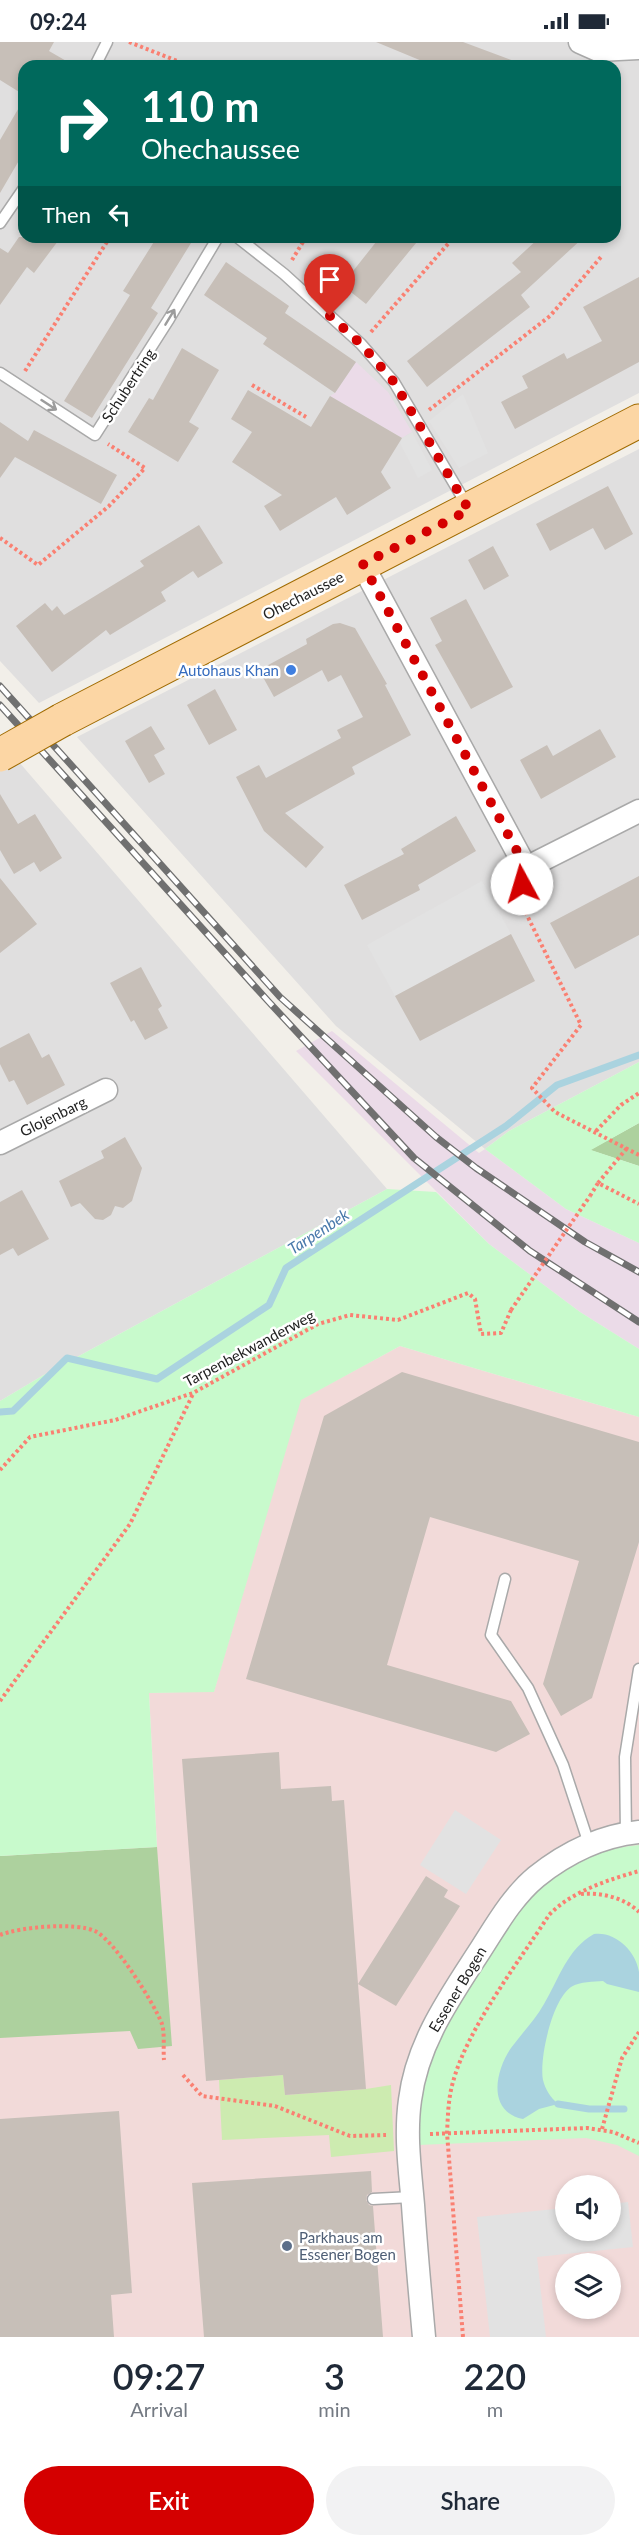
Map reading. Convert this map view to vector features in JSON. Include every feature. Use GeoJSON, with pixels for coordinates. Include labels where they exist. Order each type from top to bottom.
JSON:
{"type":"FeatureCollection","features":[{"type":"Feature","properties":{"kind":"main road","name":"Ohechaussee"},"geometry":{"type":"LineString","coordinates":[[0,755],[62,720],[639,421]]}},
{"type":"Feature","properties":{"kind":"street"},"geometry":{"type":"LineString","coordinates":[[580,42],[598,50],[639,48]]}},
{"type":"Feature","properties":{"kind":"street"},"geometry":{"type":"LineString","coordinates":[[363,564],[526,868],[639,812]]}},
{"type":"Feature","properties":{"kind":"street","name":"Glojenbarg"},"geometry":{"type":"LineString","coordinates":[[0,1143],[106,1090]]}},
{"type":"Feature","properties":{"kind":"street","name":"Essener Bogen"},"geometry":{"type":"LineString","coordinates":[[424,2337],[408,2135],[410,2098],[416,2067],[437,2018],[499,1921],[523,1890],[555,1863],[589,1844],[633,1833]]}},
{"type":"Feature","properties":{"kind":"lane"},"geometry":{"type":"LineString","coordinates":[[98,60],[107,42]]}},
{"type":"Feature","properties":{"kind":"lane"},"geometry":{"type":"LineString","coordinates":[[0,223],[18,197]]}},
{"type":"Feature","properties":{"kind":"lane","name":"Schubertring"},"geometry":{"type":"LineString","coordinates":[[0,373],[95,435],[170,319],[214,243]]}},
{"type":"Feature","properties":{"kind":"lane"},"geometry":{"type":"LineString","coordinates":[[245,243],[284,274],[361,344],[394,382],[469,510]]}},
{"type":"Feature","properties":{"kind":"lane"},"geometry":{"type":"LineString","coordinates":[[505,1579],[491,1635],[532,1698],[563,1766],[589,1844]]}},
{"type":"Feature","properties":{"kind":"lane"},"geometry":{"type":"LineString","coordinates":[[633,1833],[625,1757],[639,1669]]}},
{"type":"Feature","properties":{"kind":"lane"},"geometry":{"type":"LineString","coordinates":[[373,2199],[412,2197]]}},
{"type":"Feature","properties":{"kind":"path"},"geometry":{"type":"LineString","coordinates":[[129,42],[175,60]]}},
{"type":"Feature","properties":{"kind":"path"},"geometry":{"type":"LineString","coordinates":[[17,384],[106,243]]}},
{"type":"Feature","properties":{"kind":"path"},"geometry":{"type":"LineString","coordinates":[[284,274],[302,243]]}},
{"type":"Feature","properties":{"kind":"path"},"geometry":{"type":"LineString","coordinates":[[361,344],[449,243]]}},
{"type":"Feature","properties":{"kind":"path"},"geometry":{"type":"LineString","coordinates":[[416,419],[550,316],[600,257]]}},
{"type":"Feature","properties":{"kind":"path"},"geometry":{"type":"LineString","coordinates":[[252,385],[306,417]]}},
{"type":"Feature","properties":{"kind":"path"},"geometry":{"type":"LineString","coordinates":[[0,538],[38,566],[110,506],[145,468],[95,435]]}},
{"type":"Feature","properties":{"kind":"path"},"geometry":{"type":"LineString","coordinates":[[526,868],[519,899],[581,1025],[532,1088],[555,1112],[639,1155]]}},
{"type":"Feature","properties":{"kind":"path"},"geometry":{"type":"LineString","coordinates":[[596,1131],[621,1105],[639,1094]]}},
{"type":"Feature","properties":{"kind":"path"},"geometry":{"type":"LineString","coordinates":[[627,1148],[598,1183],[639,1204]]}},
{"type":"Feature","properties":{"kind":"path","name":"Tarpenbekwanderweg"},"geometry":{"type":"LineString","coordinates":[[0,1470],[30,1437],[115,1420],[193,1393],[318,1324],[350,1315],[399,1320],[468,1293],[475,1299],[481,1335],[501,1333],[512,1310],[598,1183]]}},
{"type":"Feature","properties":{"kind":"path"},"geometry":{"type":"LineString","coordinates":[[0,1701],[130,1524],[193,1393]]}},
{"type":"Feature","properties":{"kind":"path"},"geometry":{"type":"LineString","coordinates":[[463,2337],[448,2151],[448,2109],[453,2082],[466,2047],[549,1915],[562,1902],[575,1895],[639,1871]]}},
{"type":"Feature","properties":{"kind":"path"},"geometry":{"type":"LineString","coordinates":[[575,1895],[587,1893],[610,1896],[639,1912]]}},
{"type":"Feature","properties":{"kind":"path"},"geometry":{"type":"LineString","coordinates":[[0,1935],[12,1930],[76,1926],[95,1931],[112,1944],[129,1967],[162,2025],[164,2060]]}},
{"type":"Feature","properties":{"kind":"path"},"geometry":{"type":"LineString","coordinates":[[602,2129],[622,2058],[639,2032]]}},
{"type":"Feature","properties":{"kind":"shaded area"},"geometry":{"type":"Polygon","coordinates":[[[0,42],[639,42],[639,393],[39,703],[0,661],[0,42]]]}},
{"type":"Feature","properties":{"kind":"shaded area"},"geometry":{"type":"Polygon","coordinates":[[[356,362],[388,392],[412,432],[402,438],[330,396],[335,393],[356,362]]]}},
{"type":"Feature","properties":{"kind":"shaded area"},"geometry":{"type":"Polygon","coordinates":[[[463,394],[488,453],[459,468],[429,421],[463,394]]]}},
{"type":"Feature","properties":{"kind":"shaded area"},"geometry":{"type":"Polygon","coordinates":[[[412,432],[432,470],[418,478],[400,443],[402,438],[412,432]]]}},
{"type":"Feature","properties":{"kind":"shaded area"},"geometry":{"type":"Polygon","coordinates":[[[639,449],[639,1062],[509,1131],[485,1149],[336,1026],[77,737],[639,449]]]}},
{"type":"Feature","properties":{"kind":"shaded area"},"geometry":{"type":"Polygon","coordinates":[[[0,740],[387,1189],[0,1401],[0,740]]]}},
{"type":"Feature","properties":{"kind":"shaded area"},"geometry":{"type":"Polygon","coordinates":[[[482,881],[511,934],[395,996],[367,945],[482,881]]]}},
{"type":"Feature","properties":{"kind":"shaded area"},"geometry":{"type":"Polygon","coordinates":[[[332,1031],[479,1153],[485,1149],[566,1209],[639,1243],[639,1349],[580,1312],[489,1244],[296,1051],[332,1031]]]}},
{"type":"Feature","properties":{"kind":"shaded area"},"geometry":{"type":"Polygon","coordinates":[[[400,1346],[639,1417],[639,2337],[0,2337],[0,1856],[157,1846],[149,1693],[214,1691],[300,1400],[400,1346]]]}},
{"type":"Feature","properties":{"kind":"shaded area"},"geometry":{"type":"Polygon","coordinates":[[[455,1810],[501,1840],[466,1894],[420,1865],[455,1810]]]}},
{"type":"Feature","properties":{"kind":"shaded area"},"geometry":{"type":"Polygon","coordinates":[[[628,2202],[633,2247],[555,2253],[555,2255],[537,2257],[546,2337],[490,2337],[477,2217],[555,2209],[555,2241],[621,2241],[621,2203],[628,2202]]]}},
{"type":"Feature","properties":{"kind":"green space"},"geometry":{"type":"Polygon","coordinates":[[[639,1062],[639,1123],[591,1150],[639,1166],[639,1243],[566,1209],[485,1149],[509,1131],[639,1062]]]}},
{"type":"Feature","properties":{"kind":"green space"},"geometry":{"type":"Polygon","coordinates":[[[639,1123],[639,1166],[590,1150],[639,1123]]]}},
{"type":"Feature","properties":{"kind":"green space"},"geometry":{"type":"Polygon","coordinates":[[[387,1189],[436,1192],[489,1244],[580,1312],[639,1349],[639,1417],[400,1346],[301,1400],[214,1692],[149,1693],[157,1847],[0,1856],[0,1401],[387,1189]]]}},
{"type":"Feature","properties":{"kind":"green space"},"geometry":{"type":"Polygon","coordinates":[[[639,1845],[639,2156],[617,2145],[586,2138],[418,2145],[419,2096],[432,2053],[462,1997],[518,1914],[534,1893],[564,1870],[606,1851],[639,1845]]]}},
{"type":"Feature","properties":{"kind":"green space"},"geometry":{"type":"Polygon","coordinates":[[[157,1847],[172,2046],[138,2049],[130,2031],[0,2038],[0,1856],[157,1847]]]}},
{"type":"Feature","properties":{"kind":"green space"},"geometry":{"type":"Polygon","coordinates":[[[283,2075],[285,2095],[391,2085],[394,2151],[331,2157],[329,2135],[222,2140],[219,2080],[283,2075]]]}},
{"type":"Feature","properties":{"kind":"water"},"geometry":{"type":"Polygon","coordinates":[[[594,1934],[617,1939],[629,1950],[639,1972],[639,1992],[603,1981],[571,1987],[558,2004],[548,2030],[543,2058],[543,2080],[549,2093],[558,2104],[539,2109],[523,2119],[511,2115],[499,2100],[498,2079],[505,2057],[533,2021],[570,1956],[594,1934]]]}},
{"type":"Feature","properties":{"kind":"building"},"geometry":{"type":"Polygon","coordinates":[[[0,42],[54,42],[49,51],[65,60],[18,60],[18,91],[0,80],[0,42]]]}},
{"type":"Feature","properties":{"kind":"building"},"geometry":{"type":"Polygon","coordinates":[[[376,42],[463,42],[511,60],[420,60],[376,42]]]}},
{"type":"Feature","properties":{"kind":"building"},"geometry":{"type":"Polygon","coordinates":[[[18,109],[18,162],[0,193],[0,140],[18,109]]]}},
{"type":"Feature","properties":{"kind":"building"},"geometry":{"type":"Polygon","coordinates":[[[18,238],[18,243],[56,243],[34,273],[27,267],[0,305],[0,248],[8,253],[18,238]]]}},
{"type":"Feature","properties":{"kind":"building"},"geometry":{"type":"Polygon","coordinates":[[[153,243],[191,243],[151,308],[158,313],[92,418],[64,401],[130,295],[123,291],[153,243]]]}},
{"type":"Feature","properties":{"kind":"building"},"geometry":{"type":"Polygon","coordinates":[[[375,243],[416,243],[366,304],[342,285],[375,243]]]}},
{"type":"Feature","properties":{"kind":"building"},"geometry":{"type":"Polygon","coordinates":[[[534,243],[577,243],[521,295],[530,307],[427,387],[407,361],[521,272],[512,263],[534,243]]]}},
{"type":"Feature","properties":{"kind":"building"},"geometry":{"type":"Polygon","coordinates":[[[226,262],[289,306],[285,313],[356,362],[335,393],[263,344],[267,338],[204,295],[226,262]]]}},
{"type":"Feature","properties":{"kind":"building"},"geometry":{"type":"Polygon","coordinates":[[[639,277],[639,362],[515,429],[501,402],[528,388],[522,376],[564,353],[567,359],[602,341],[583,307],[639,277]]]}},
{"type":"Feature","properties":{"kind":"building"},"geometry":{"type":"Polygon","coordinates":[[[182,348],[219,370],[189,422],[199,428],[178,462],[128,432],[149,398],[153,400],[182,348]]]}},
{"type":"Feature","properties":{"kind":"building"},"geometry":{"type":"Polygon","coordinates":[[[248,390],[311,427],[330,396],[402,438],[381,472],[391,488],[347,515],[336,497],[280,531],[264,506],[282,495],[232,462],[252,432],[231,419],[248,390]]]}},
{"type":"Feature","properties":{"kind":"building"},"geometry":{"type":"Polygon","coordinates":[[[0,422],[28,441],[34,430],[117,475],[101,504],[15,457],[0,478],[0,422]]]}},
{"type":"Feature","properties":{"kind":"building"},"geometry":{"type":"Polygon","coordinates":[[[608,486],[633,534],[605,550],[593,528],[550,551],[536,524],[608,486]]]}},
{"type":"Feature","properties":{"kind":"building"},"geometry":{"type":"Polygon","coordinates":[[[199,525],[223,563],[198,578],[193,571],[161,592],[166,601],[110,635],[106,630],[52,672],[16,626],[45,603],[52,611],[57,606],[64,615],[144,566],[140,561],[199,525]]]}},
{"type":"Feature","properties":{"kind":"building"},"geometry":{"type":"Polygon","coordinates":[[[493,546],[509,576],[484,590],[468,560],[493,546]]]}},
{"type":"Feature","properties":{"kind":"building"},"geometry":{"type":"Polygon","coordinates":[[[466,599],[513,687],[471,709],[435,645],[442,641],[430,618],[466,599]]]}},
{"type":"Feature","properties":{"kind":"building"},"geometry":{"type":"Polygon","coordinates":[[[340,623],[355,628],[387,684],[385,685],[411,735],[352,767],[355,774],[285,813],[324,847],[306,868],[264,831],[236,777],[259,765],[266,778],[341,738],[337,730],[363,717],[341,675],[328,682],[322,670],[274,697],[259,670],[307,644],[306,639],[333,624],[340,623]]]}},
{"type":"Feature","properties":{"kind":"building"},"geometry":{"type":"Polygon","coordinates":[[[215,689],[237,730],[209,745],[187,705],[215,689]]]}},
{"type":"Feature","properties":{"kind":"building"},"geometry":{"type":"Polygon","coordinates":[[[151,726],[165,749],[154,755],[165,774],[149,783],[125,741],[151,726]]]}},
{"type":"Feature","properties":{"kind":"building"},"geometry":{"type":"Polygon","coordinates":[[[600,729],[616,757],[541,799],[520,760],[547,745],[553,756],[600,729]]]}},
{"type":"Feature","properties":{"kind":"building"},"geometry":{"type":"Polygon","coordinates":[[[0,794],[18,824],[35,814],[62,858],[40,872],[34,862],[14,874],[0,850],[0,794]]]}},
{"type":"Feature","properties":{"kind":"building"},"geometry":{"type":"Polygon","coordinates":[[[456,816],[476,851],[418,885],[420,890],[362,920],[344,885],[404,854],[401,849],[456,816]]]}},
{"type":"Feature","properties":{"kind":"building"},"geometry":{"type":"Polygon","coordinates":[[[639,876],[639,935],[575,969],[550,923],[639,876]]]}},
{"type":"Feature","properties":{"kind":"building"},"geometry":{"type":"Polygon","coordinates":[[[0,878],[37,924],[0,953],[0,878]]]}},
{"type":"Feature","properties":{"kind":"building"},"geometry":{"type":"Polygon","coordinates":[[[511,934],[535,981],[420,1041],[395,996],[511,934]]]}},
{"type":"Feature","properties":{"kind":"building"},"geometry":{"type":"Polygon","coordinates":[[[141,967],[162,1006],[158,1009],[168,1028],[145,1040],[134,1020],[131,1022],[110,983],[141,967]]]}},
{"type":"Feature","properties":{"kind":"building"},"geometry":{"type":"Polygon","coordinates":[[[29,1033],[42,1058],[49,1054],[65,1085],[27,1105],[14,1080],[9,1082],[0,1064],[0,1048],[29,1033]]]}},
{"type":"Feature","properties":{"kind":"building"},"geometry":{"type":"Polygon","coordinates":[[[125,1137],[142,1168],[132,1201],[123,1208],[115,1206],[111,1215],[103,1220],[95,1219],[80,1203],[71,1207],[59,1181],[104,1158],[101,1151],[125,1137]]]}},
{"type":"Feature","properties":{"kind":"building"},"geometry":{"type":"Polygon","coordinates":[[[22,1190],[49,1239],[18,1256],[13,1248],[0,1255],[0,1202],[22,1190]]]}},
{"type":"Feature","properties":{"kind":"building"},"geometry":{"type":"Polygon","coordinates":[[[402,1372],[639,1442],[639,1542],[592,1698],[561,1716],[543,1684],[579,1561],[430,1517],[387,1665],[511,1701],[530,1734],[496,1752],[246,1679],[324,1416],[402,1372]]]}},
{"type":"Feature","properties":{"kind":"building"},"geometry":{"type":"Polygon","coordinates":[[[279,1752],[281,1789],[331,1786],[332,1801],[344,1800],[366,2089],[285,2095],[283,2075],[206,2081],[182,1759],[279,1752]]]}},
{"type":"Feature","properties":{"kind":"building"},"geometry":{"type":"Polygon","coordinates":[[[426,1876],[448,1890],[444,1897],[460,1906],[396,2006],[358,1984],[426,1876]]]}},
{"type":"Feature","properties":{"kind":"building"},"geometry":{"type":"Polygon","coordinates":[[[119,2111],[132,2293],[111,2295],[114,2337],[0,2337],[0,2119],[119,2111]]]}},
{"type":"Feature","properties":{"kind":"building","name":"Parkhaus am Essener Bogen"},"geometry":{"type":"Polygon","coordinates":[[[371,2171],[372,2192],[367,2195],[366,2200],[369,2205],[373,2206],[383,2337],[204,2337],[192,2183],[371,2171]]]}},
{"type":"Feature","properties":{"kind":"waterway","name":"Tarpenbek"},"geometry":{"type":"LineString","coordinates":[[0,1412],[13,1411],[67,1358],[157,1379],[269,1305],[286,1268],[506,1126],[557,1085],[639,1055]]}},
{"type":"Feature","properties":{"kind":"waterway"},"geometry":{"type":"LineString","coordinates":[[558,2104],[589,2109],[624,2109]]}},
{"type":"Feature","properties":{"kind":"railway"},"geometry":{"type":"LineString","coordinates":[[0,686],[280,997],[436,1137],[476,1168],[585,1242],[639,1272]]}},
{"type":"Feature","properties":{"kind":"railway"},"geometry":{"type":"LineString","coordinates":[[0,705],[268,1001],[414,1158],[530,1251],[639,1322]]}},
{"type":"Feature","properties":{"kind":"place","name":"Autohaus Khan"},"geometry":{"type":"Point","coordinates":[291,670]}},
{"type":"Feature","properties":{"kind":"place","name":"Parkhaus am Essener Bogen"},"geometry":{"type":"Point","coordinates":[287,2246]}},
{"type":"Feature","properties":{"kind":"route"},"geometry":{"type":"LineString","coordinates":[[330,316],[361,344],[394,382],[469,510],[363,564],[526,868],[522,884]]}}]}
